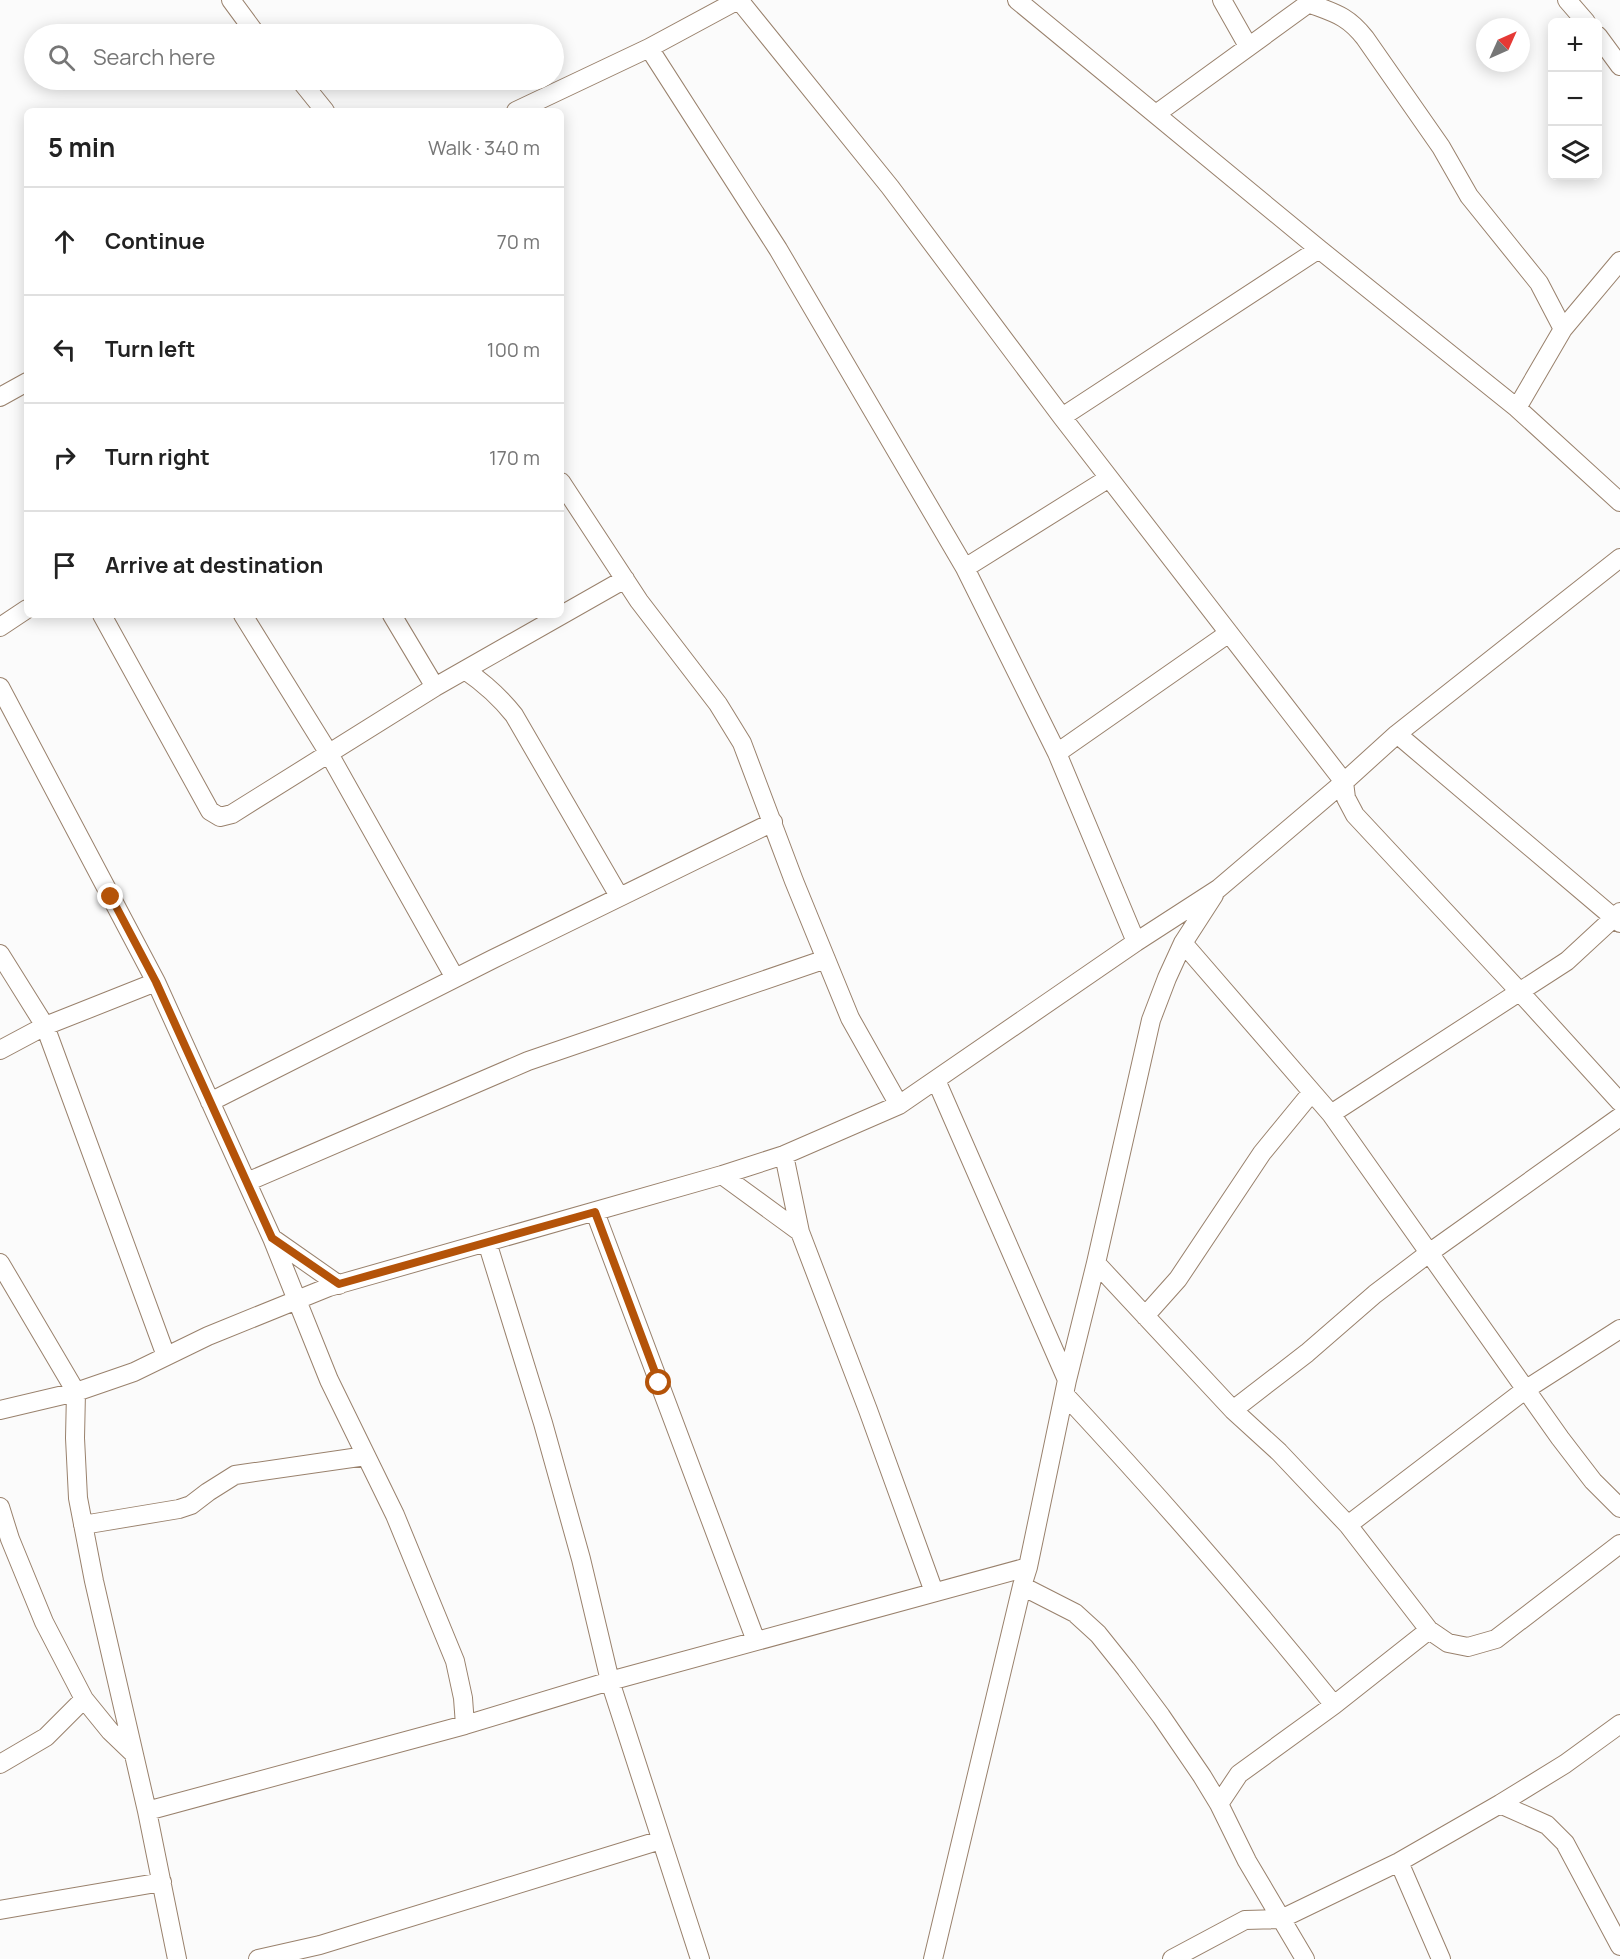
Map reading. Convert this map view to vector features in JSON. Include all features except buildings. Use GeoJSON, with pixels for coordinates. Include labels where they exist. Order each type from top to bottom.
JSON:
{"type":"FeatureCollection","features":[{"type":"Feature","properties":{"kind":"street"},"geometry":{"type":"LineString","coordinates":[[231,0],[249,24]]}},
{"type":"Feature","properties":{"kind":"street"},"geometry":{"type":"LineString","coordinates":[[564,88],[649,48],[738,0],[890,187],[1062,417],[1344,782],[1346,798],[1355,815],[1620,1102]]}},
{"type":"Feature","properties":{"kind":"street"},"geometry":{"type":"LineString","coordinates":[[1017,0],[1319,249],[1517,408],[1620,502]]}},
{"type":"Feature","properties":{"kind":"street"},"geometry":{"type":"LineString","coordinates":[[1222,0],[1248,46]]}},
{"type":"Feature","properties":{"kind":"street"},"geometry":{"type":"LineString","coordinates":[[1567,0],[1583,18]]}},
{"type":"Feature","properties":{"kind":"street"},"geometry":{"type":"LineString","coordinates":[[1156,114],[1311,2],[1342,15],[1354,24],[1365,38],[1441,147],[1469,196],[1539,283],[1563,329]]}},
{"type":"Feature","properties":{"kind":"street"},"geometry":{"type":"LineString","coordinates":[[1602,41],[1620,66]]}},
{"type":"Feature","properties":{"kind":"street"},"geometry":{"type":"LineString","coordinates":[[649,48],[778,249],[965,568],[1057,753],[1136,942]]}},
{"type":"Feature","properties":{"kind":"street"},"geometry":{"type":"LineString","coordinates":[[308,90],[323,108]]}},
{"type":"Feature","properties":{"kind":"street"},"geometry":{"type":"LineString","coordinates":[[522,108],[560,90]]}},
{"type":"Feature","properties":{"kind":"street"},"geometry":{"type":"LineString","coordinates":[[1062,417],[1319,249]]}},
{"type":"Feature","properties":{"kind":"street"},"geometry":{"type":"LineString","coordinates":[[1517,408],[1563,329],[1620,261]]}},
{"type":"Feature","properties":{"kind":"street"},"geometry":{"type":"LineString","coordinates":[[0,397],[24,384]]}},
{"type":"Feature","properties":{"kind":"street"},"geometry":{"type":"LineString","coordinates":[[965,568],[1109,478]]}},
{"type":"Feature","properties":{"kind":"street"},"geometry":{"type":"LineString","coordinates":[[564,487],[639,601],[718,704],[742,743],[850,1018],[899,1105]]}},
{"type":"Feature","properties":{"kind":"street"},"geometry":{"type":"LineString","coordinates":[[0,1410],[76,1392],[134,1372],[207,1336],[339,1284],[722,1175],[784,1155],[899,1105],[1136,942],[1218,889],[1397,734],[1620,558]]}},
{"type":"Feature","properties":{"kind":"street"},"geometry":{"type":"LineString","coordinates":[[564,614],[625,579]]}},
{"type":"Feature","properties":{"kind":"street"},"geometry":{"type":"LineString","coordinates":[[0,627],[24,611]]}},
{"type":"Feature","properties":{"kind":"street"},"geometry":{"type":"LineString","coordinates":[[104,618],[194,784],[210,811],[220,817],[232,813],[435,687],[556,618]]}},
{"type":"Feature","properties":{"kind":"street"},"geometry":{"type":"LineString","coordinates":[[245,618],[328,752],[455,978]]}},
{"type":"Feature","properties":{"kind":"street"},"geometry":{"type":"LineString","coordinates":[[394,618],[435,687]]}},
{"type":"Feature","properties":{"kind":"street"},"geometry":{"type":"LineString","coordinates":[[1057,753],[1229,633]]}},
{"type":"Feature","properties":{"kind":"street"},"geometry":{"type":"LineString","coordinates":[[465,670],[484,682],[514,715],[619,896]]}},
{"type":"Feature","properties":{"kind":"street"},"geometry":{"type":"LineString","coordinates":[[0,687],[156,982],[247,1182],[329,1380],[395,1515],[455,1661],[463,1698],[465,1725]]}},
{"type":"Feature","properties":{"kind":"street"},"geometry":{"type":"LineString","coordinates":[[1331,1114],[1567,961],[1618,918],[1397,734]]}},
{"type":"Feature","properties":{"kind":"street"},"geometry":{"type":"LineString","coordinates":[[210,1102],[619,896],[773,822]]}},
{"type":"Feature","properties":{"kind":"street"},"geometry":{"type":"LineString","coordinates":[[933,1959],[1028,1567],[1066,1387],[1151,1020],[1183,943],[1218,889]]}},
{"type":"Feature","properties":{"kind":"street"},"geometry":{"type":"LineString","coordinates":[[1183,943],[1331,1114],[1525,1390],[1593,1481],[1620,1508]]}},
{"type":"Feature","properties":{"kind":"street"},"geometry":{"type":"LineString","coordinates":[[0,954],[45,1026],[166,1356]]}},
{"type":"Feature","properties":{"kind":"street"},"geometry":{"type":"LineString","coordinates":[[247,1182],[528,1061],[826,959]]}},
{"type":"Feature","properties":{"kind":"street"},"geometry":{"type":"LineString","coordinates":[[0,1050],[45,1026],[156,982]]}},
{"type":"Feature","properties":{"kind":"street"},"geometry":{"type":"LineString","coordinates":[[936,1080],[1066,1387],[1113,1447],[1265,1619],[1334,1705]]}},
{"type":"Feature","properties":{"kind":"street"},"geometry":{"type":"LineString","coordinates":[[1145,1316],[1178,1279],[1262,1153],[1312,1092]]}},
{"type":"Feature","properties":{"kind":"street"},"geometry":{"type":"LineString","coordinates":[[1233,1410],[1307,1353],[1375,1294],[1620,1116]]}},
{"type":"Feature","properties":{"kind":"street"},"geometry":{"type":"LineString","coordinates":[[784,1155],[800,1232],[934,1592]]}},
{"type":"Feature","properties":{"kind":"street"},"geometry":{"type":"LineString","coordinates":[[722,1175],[800,1232]]}},
{"type":"Feature","properties":{"kind":"street"},"geometry":{"type":"LineString","coordinates":[[595,1212],[756,1641]]}},
{"type":"Feature","properties":{"kind":"street"},"geometry":{"type":"LineString","coordinates":[[272,1238],[339,1284]]}},
{"type":"Feature","properties":{"kind":"street"},"geometry":{"type":"LineString","coordinates":[[487,1242],[575,1536],[610,1681],[700,1959]]}},
{"type":"Feature","properties":{"kind":"street"},"geometry":{"type":"LineString","coordinates":[[0,1263],[76,1392],[77,1486],[83,1525],[147,1811],[177,1959]]}},
{"type":"Feature","properties":{"kind":"street"},"geometry":{"type":"LineString","coordinates":[[1096,1263],[1233,1410],[1279,1452],[1348,1526],[1429,1630],[1448,1643],[1468,1647],[1496,1639],[1620,1544]]}},
{"type":"Feature","properties":{"kind":"street"},"geometry":{"type":"LineString","coordinates":[[1348,1526],[1525,1390],[1620,1329]]}},
{"type":"Feature","properties":{"kind":"street"},"geometry":{"type":"LineString","coordinates":[[83,1525],[179,1509],[191,1505],[235,1475],[366,1456]]}},
{"type":"Feature","properties":{"kind":"street"},"geometry":{"type":"LineString","coordinates":[[0,1507],[5,1540],[84,1699],[110,1731],[134,1754]]}},
{"type":"Feature","properties":{"kind":"street"},"geometry":{"type":"LineString","coordinates":[[147,1811],[465,1725],[610,1681],[1028,1567]]}},
{"type":"Feature","properties":{"kind":"street"},"geometry":{"type":"LineString","coordinates":[[1022,1586],[1075,1613],[1098,1634],[1161,1716],[1219,1804],[1247,1861],[1305,1959]]}},
{"type":"Feature","properties":{"kind":"street"},"geometry":{"type":"LineString","coordinates":[[1219,1804],[1239,1774],[1334,1705],[1429,1630]]}},
{"type":"Feature","properties":{"kind":"street"},"geometry":{"type":"LineString","coordinates":[[0,1764],[46,1737],[84,1699]]}},
{"type":"Feature","properties":{"kind":"street"},"geometry":{"type":"LineString","coordinates":[[1172,1959],[1245,1920],[1281,1919],[1399,1862],[1565,1764],[1620,1724]]}},
{"type":"Feature","properties":{"kind":"street"},"geometry":{"type":"LineString","coordinates":[[1202,1776],[1239,1774]]}},
{"type":"Feature","properties":{"kind":"street"},"geometry":{"type":"LineString","coordinates":[[1500,1804],[1547,1825],[1565,1843],[1620,1946]]}},
{"type":"Feature","properties":{"kind":"street"},"geometry":{"type":"LineString","coordinates":[[258,1959],[320,1945],[661,1840]]}},
{"type":"Feature","properties":{"kind":"street"},"geometry":{"type":"LineString","coordinates":[[1399,1862],[1441,1959]]}},
{"type":"Feature","properties":{"kind":"street"},"geometry":{"type":"LineString","coordinates":[[0,1910],[162,1882]]}},
{"type":"Feature","properties":{"kind":"route"},"geometry":{"type":"LineString","coordinates":[[111,897],[156,982],[272,1238],[339,1284],[595,1212],[659,1383]]}}]}
